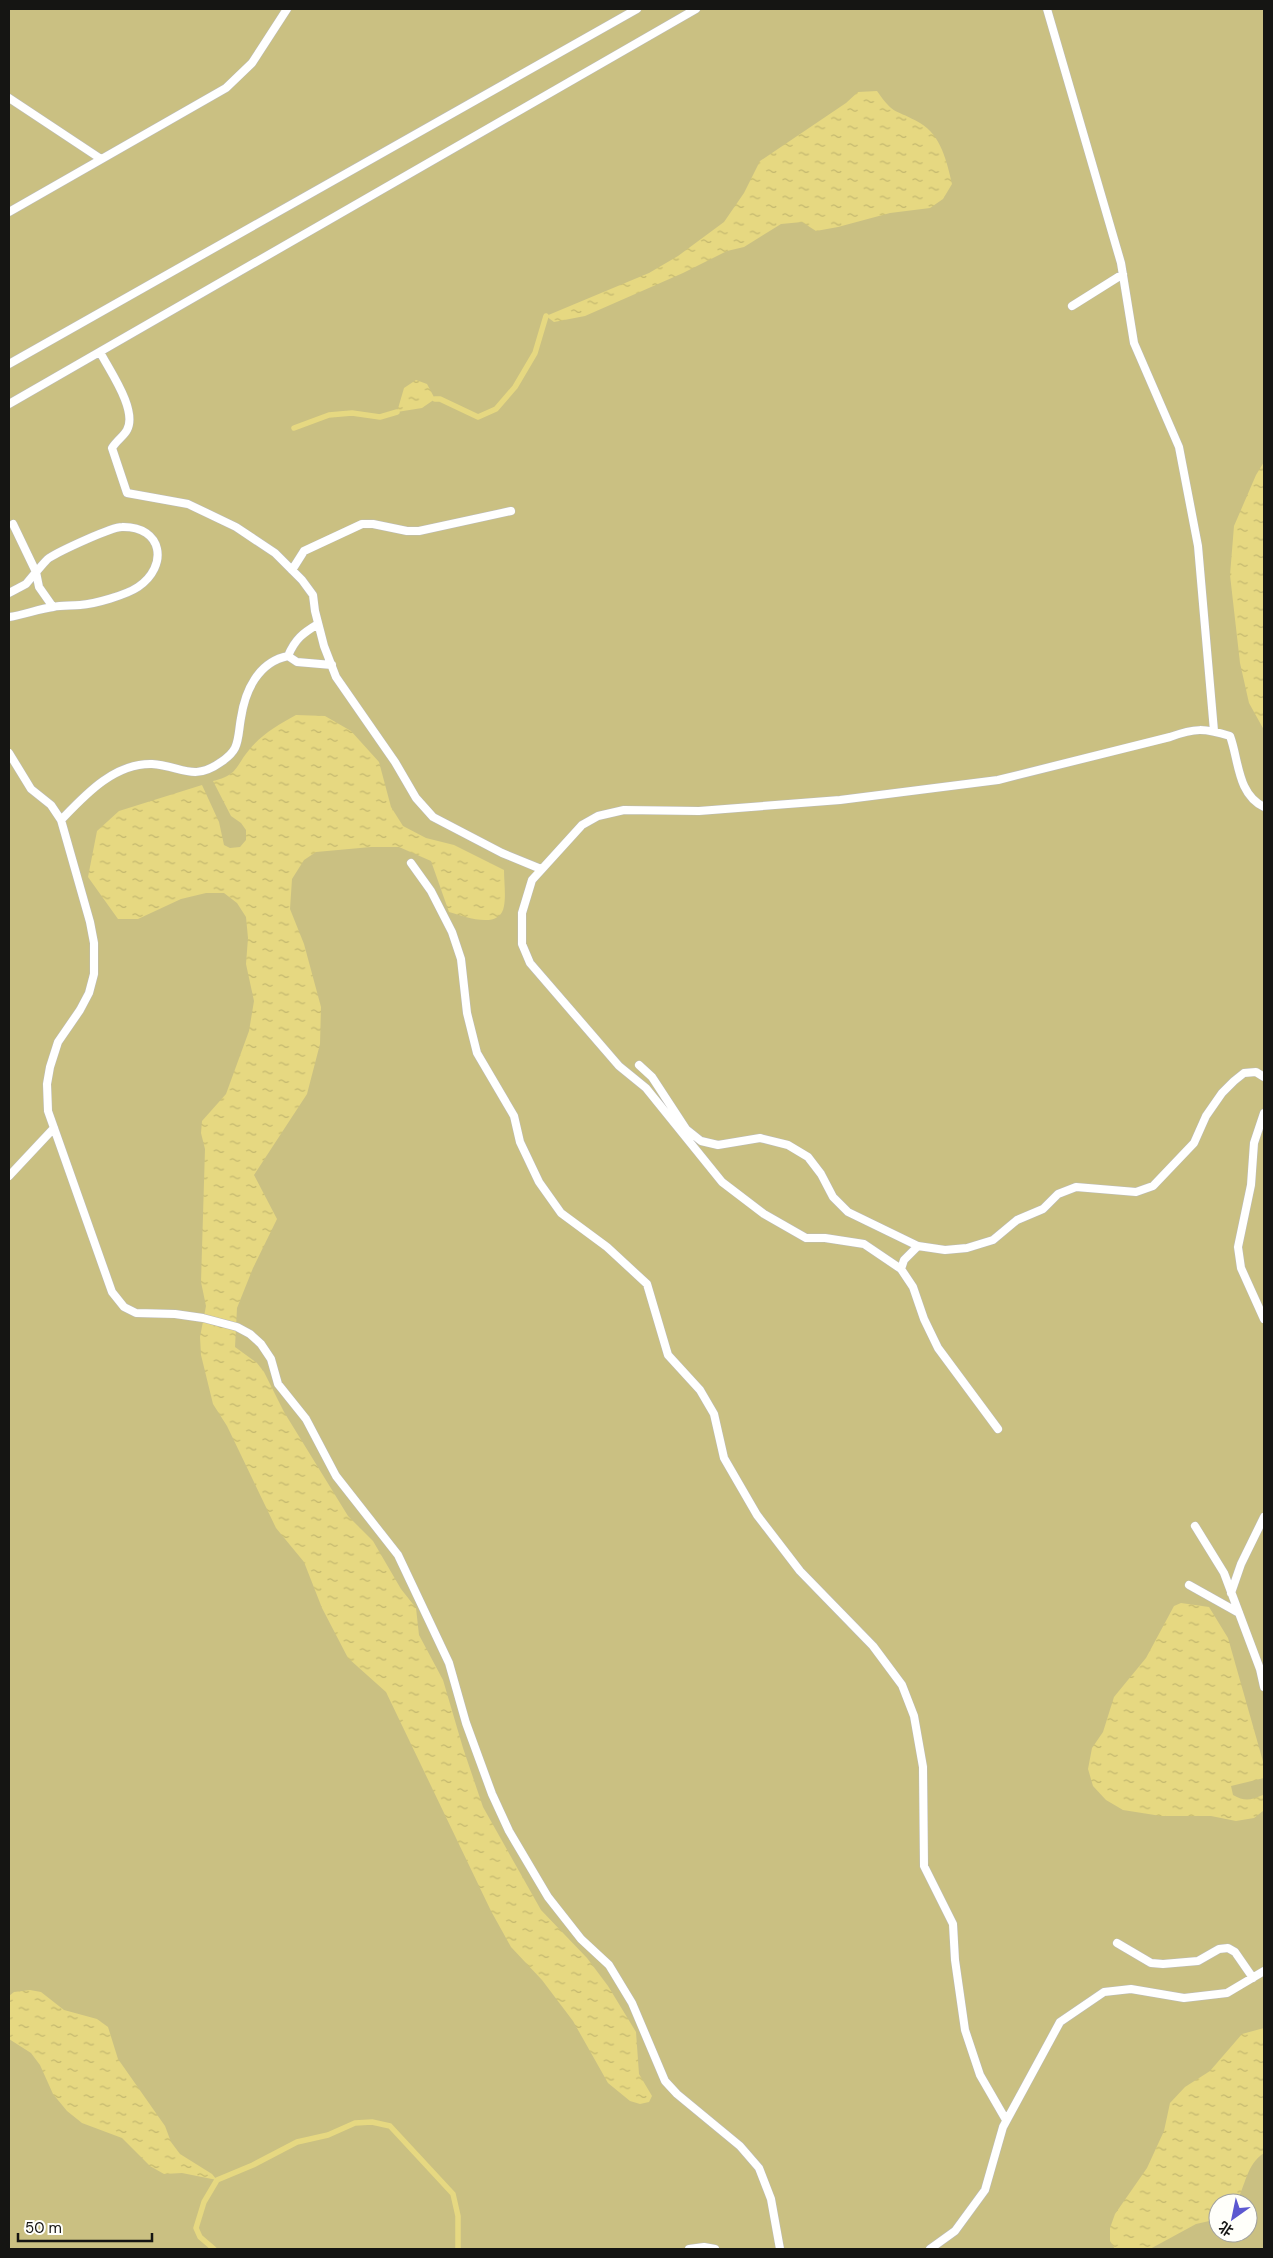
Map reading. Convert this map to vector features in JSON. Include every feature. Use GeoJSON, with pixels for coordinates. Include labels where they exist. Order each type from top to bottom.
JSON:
{"type":"FeatureCollection","features":[{"type":"Feature","properties":{"kind":"lane"},"geometry":{"type":"LineString","coordinates":[[9,212],[226,88],[252,64],[285,11],[275,9]]}},
{"type":"Feature","properties":{"kind":"lane"},"geometry":{"type":"LineString","coordinates":[[9,364],[637,9]]}},
{"type":"Feature","properties":{"kind":"lane"},"geometry":{"type":"LineString","coordinates":[[9,404],[696,9]]}},
{"type":"Feature","properties":{"kind":"lane"},"geometry":{"type":"LineString","coordinates":[[1047,9],[1123,274],[1134,343],[1179,446],[1198,546],[1214,731]]}},
{"type":"Feature","properties":{"kind":"lane"},"geometry":{"type":"LineString","coordinates":[[9,98],[101,159]]}},
{"type":"Feature","properties":{"kind":"lane"},"geometry":{"type":"LineString","coordinates":[[1072,306],[1123,274]]}},
{"type":"Feature","properties":{"kind":"lane"},"geometry":{"type":"LineString","coordinates":[[100,352],[127,403],[130,422],[127,432],[117,439],[112,448],[127,493],[188,504],[236,527],[275,553],[313,594],[318,624],[336,677],[395,762],[416,798],[433,817],[502,853],[541,869]]}},
{"type":"Feature","properties":{"kind":"lane"},"geometry":{"type":"LineString","coordinates":[[292,570],[304,551],[362,524],[373,524],[407,532],[511,511]]}},
{"type":"Feature","properties":{"kind":"lane"},"geometry":{"type":"LineString","coordinates":[[13,524],[36,572],[39,588],[53,607]]}},
{"type":"Feature","properties":{"kind":"lane"},"geometry":{"type":"LineString","coordinates":[[9,593],[26,584],[47,559],[63,550],[120,526],[140,529],[152,537],[160,554],[155,570],[138,587],[114,597],[82,605],[53,607],[9,617]]}},
{"type":"Feature","properties":{"kind":"lane"},"geometry":{"type":"LineString","coordinates":[[61,820],[93,787],[126,768],[151,764],[187,772],[202,772],[220,763],[231,754],[236,746],[245,701],[256,676],[269,664],[288,656],[293,644],[301,634],[318,624]]}},
{"type":"Feature","properties":{"kind":"lane"},"geometry":{"type":"LineString","coordinates":[[288,656],[297,662],[332,665]]}},
{"type":"Feature","properties":{"kind":"lane"},"geometry":{"type":"LineString","coordinates":[[998,1429],[938,1348],[913,1287],[901,1269],[864,1244],[826,1238],[806,1238],[764,1214],[722,1182],[646,1088],[619,1066],[530,963],[522,944],[522,913],[532,880],[582,825],[598,816],[624,810],[700,811],[830,801],[998,780],[1170,737],[1192,729],[1214,731],[1230,736],[1236,752],[1239,774],[1251,799],[1264,807]]}},
{"type":"Feature","properties":{"kind":"lane"},"geometry":{"type":"LineString","coordinates":[[9,753],[14,764],[32,789],[51,805],[61,820],[90,922],[94,943],[94,974],[89,993],[58,1042],[47,1084],[48,1111],[112,1292],[124,1306],[136,1313],[175,1314],[203,1318],[237,1327],[250,1334],[262,1344],[271,1359],[278,1384],[306,1419],[336,1476],[398,1555],[449,1663],[466,1723],[492,1794],[509,1831],[548,1897],[581,1939],[609,1965],[632,2002],[665,2081],[676,2094],[740,2146],[759,2168],[771,2199],[780,2249]]}},
{"type":"Feature","properties":{"kind":"lane"},"geometry":{"type":"LineString","coordinates":[[411,863],[431,891],[452,932],[461,959],[467,1013],[477,1053],[514,1116],[520,1142],[539,1182],[561,1213],[607,1247],[647,1284],[668,1355],[700,1390],[714,1414],[724,1458],[757,1515],[800,1572],[873,1646],[902,1685],[914,1716],[923,1767],[924,1866],[953,1924],[955,1960],[968,2039],[980,2075],[1006,2120]]}},
{"type":"Feature","properties":{"kind":"lane"},"geometry":{"type":"LineString","coordinates":[[639,1065],[652,1077],[686,1129],[701,1141],[718,1145],[760,1138],[788,1145],[808,1157],[821,1174],[833,1197],[848,1212],[918,1246],[945,1250],[967,1248],[992,1240],[1017,1220],[1043,1208],[1058,1194],[1076,1187],[1136,1192],[1153,1186],[1194,1143],[1206,1116],[1222,1093],[1234,1081],[1244,1073],[1256,1072],[1264,1077]]}},
{"type":"Feature","properties":{"kind":"lane"},"geometry":{"type":"LineString","coordinates":[[1264,1113],[1254,1143],[1251,1185],[1238,1247],[1241,1268],[1264,1319]]}},
{"type":"Feature","properties":{"kind":"lane"},"geometry":{"type":"LineString","coordinates":[[9,1176],[54,1128]]}},
{"type":"Feature","properties":{"kind":"lane"},"geometry":{"type":"LineString","coordinates":[[901,1269],[904,1260],[918,1246]]}},
{"type":"Feature","properties":{"kind":"lane"},"geometry":{"type":"LineString","coordinates":[[1231,1593],[1241,1564],[1264,1517]]}},
{"type":"Feature","properties":{"kind":"lane"},"geometry":{"type":"LineString","coordinates":[[1195,1526],[1224,1574],[1260,1669],[1264,1687]]}},
{"type":"Feature","properties":{"kind":"lane"},"geometry":{"type":"LineString","coordinates":[[1189,1585],[1239,1613]]}},
{"type":"Feature","properties":{"kind":"lane"},"geometry":{"type":"LineString","coordinates":[[1117,1942],[1151,1963],[1163,1964],[1198,1961],[1219,1948],[1228,1948],[1236,1952],[1253,1978]]}},
{"type":"Feature","properties":{"kind":"lane"},"geometry":{"type":"LineString","coordinates":[[930,2249],[955,2230],[985,2190],[1006,2120],[1060,2022],[1104,1992],[1131,1989],[1184,1998],[1227,1993],[1264,1971]]}},
{"type":"Feature","properties":{"kind":"lane"},"geometry":{"type":"LineString","coordinates":[[689,2249],[704,2247],[715,2249]]}},
{"type":"Feature","properties":{"kind":"shaded area"},"geometry":{"type":"Polygon","coordinates":[[[9,9],[1264,9],[1264,2249],[9,2249],[9,9]]]}},
{"type":"Feature","properties":{"kind":"water"},"geometry":{"type":"Polygon","coordinates":[[[877,91],[888,105],[896,111],[927,128],[933,134],[942,150],[952,184],[943,199],[930,208],[890,213],[816,231],[802,222],[781,224],[744,247],[727,251],[683,273],[585,316],[554,322],[546,316],[649,273],[678,256],[724,222],[744,193],[760,161],[846,103],[858,92],[877,91]]]}},
{"type":"Feature","properties":{"kind":"water"},"geometry":{"type":"Polygon","coordinates":[[[416,380],[427,384],[435,399],[422,408],[397,412],[404,388],[416,380]]]}},
{"type":"Feature","properties":{"kind":"water"},"geometry":{"type":"Polygon","coordinates":[[[1264,462],[1264,730],[1249,703],[1240,663],[1230,575],[1234,526],[1256,475],[1264,462]]]}},
{"type":"Feature","properties":{"kind":"water"},"geometry":{"type":"Polygon","coordinates":[[[296,715],[325,716],[351,731],[379,762],[391,807],[403,826],[426,838],[454,845],[504,870],[505,902],[501,914],[489,920],[481,920],[449,912],[431,861],[399,847],[371,847],[316,852],[304,860],[292,879],[290,909],[304,944],[321,1007],[320,1044],[307,1094],[254,1175],[277,1219],[253,1268],[237,1308],[235,1347],[257,1363],[264,1372],[284,1412],[348,1516],[373,1541],[401,1589],[416,1608],[419,1635],[443,1680],[483,1807],[541,1910],[587,1958],[608,1986],[636,2032],[639,2074],[652,2096],[649,2102],[640,2104],[630,2101],[608,2083],[573,2021],[542,1980],[511,1947],[491,1911],[386,1692],[348,1658],[322,1608],[304,1562],[276,1528],[227,1426],[213,1404],[201,1355],[200,1337],[206,1306],[201,1282],[205,1149],[201,1133],[202,1121],[226,1094],[249,1031],[254,1001],[246,964],[248,938],[246,917],[237,903],[224,893],[206,893],[181,899],[138,919],[118,919],[88,877],[97,831],[119,811],[202,785],[219,822],[224,845],[230,848],[240,847],[246,840],[246,830],[241,823],[231,816],[213,781],[232,773],[259,739],[296,715]]]}},
{"type":"Feature","properties":{"kind":"water"},"geometry":{"type":"Polygon","coordinates":[[[1181,1603],[1209,1607],[1228,1638],[1264,1765],[1264,1778],[1231,1786],[1233,1795],[1241,1799],[1251,1799],[1263,1795],[1263,1811],[1254,1818],[1236,1821],[1211,1816],[1161,1816],[1123,1810],[1106,1800],[1093,1786],[1088,1769],[1092,1748],[1103,1732],[1114,1697],[1146,1658],[1174,1606],[1181,1603]]]}},
{"type":"Feature","properties":{"kind":"water"},"geometry":{"type":"Polygon","coordinates":[[[30,1990],[41,1992],[64,2010],[97,2019],[108,2027],[118,2059],[165,2126],[171,2142],[180,2154],[212,2174],[217,2180],[182,2173],[164,2174],[150,2166],[122,2138],[82,2123],[67,2111],[53,2094],[40,2065],[31,2053],[9,2039],[9,1996],[14,1992],[30,1990]]]}},
{"type":"Feature","properties":{"kind":"water"},"geometry":{"type":"Polygon","coordinates":[[[1264,2028],[1264,2153],[1253,2163],[1240,2193],[1208,2193],[1208,2221],[1196,2224],[1150,2249],[1115,2249],[1110,2241],[1110,2228],[1115,2214],[1147,2168],[1164,2131],[1170,2103],[1185,2087],[1210,2071],[1242,2034],[1264,2028]]]}},
{"type":"Feature","properties":{"kind":"waterway"},"geometry":{"type":"LineString","coordinates":[[435,399],[440,399],[478,417],[496,409],[515,387],[535,353],[546,316]]}},
{"type":"Feature","properties":{"kind":"waterway"},"geometry":{"type":"LineString","coordinates":[[294,428],[329,415],[352,413],[380,417],[397,412]]}},
{"type":"Feature","properties":{"kind":"waterway"},"geometry":{"type":"LineString","coordinates":[[214,2249],[200,2237],[196,2228],[204,2202],[217,2180],[253,2165],[297,2142],[328,2135],[355,2123],[372,2122],[390,2126],[453,2194],[458,2216],[458,2249]]}}]}
